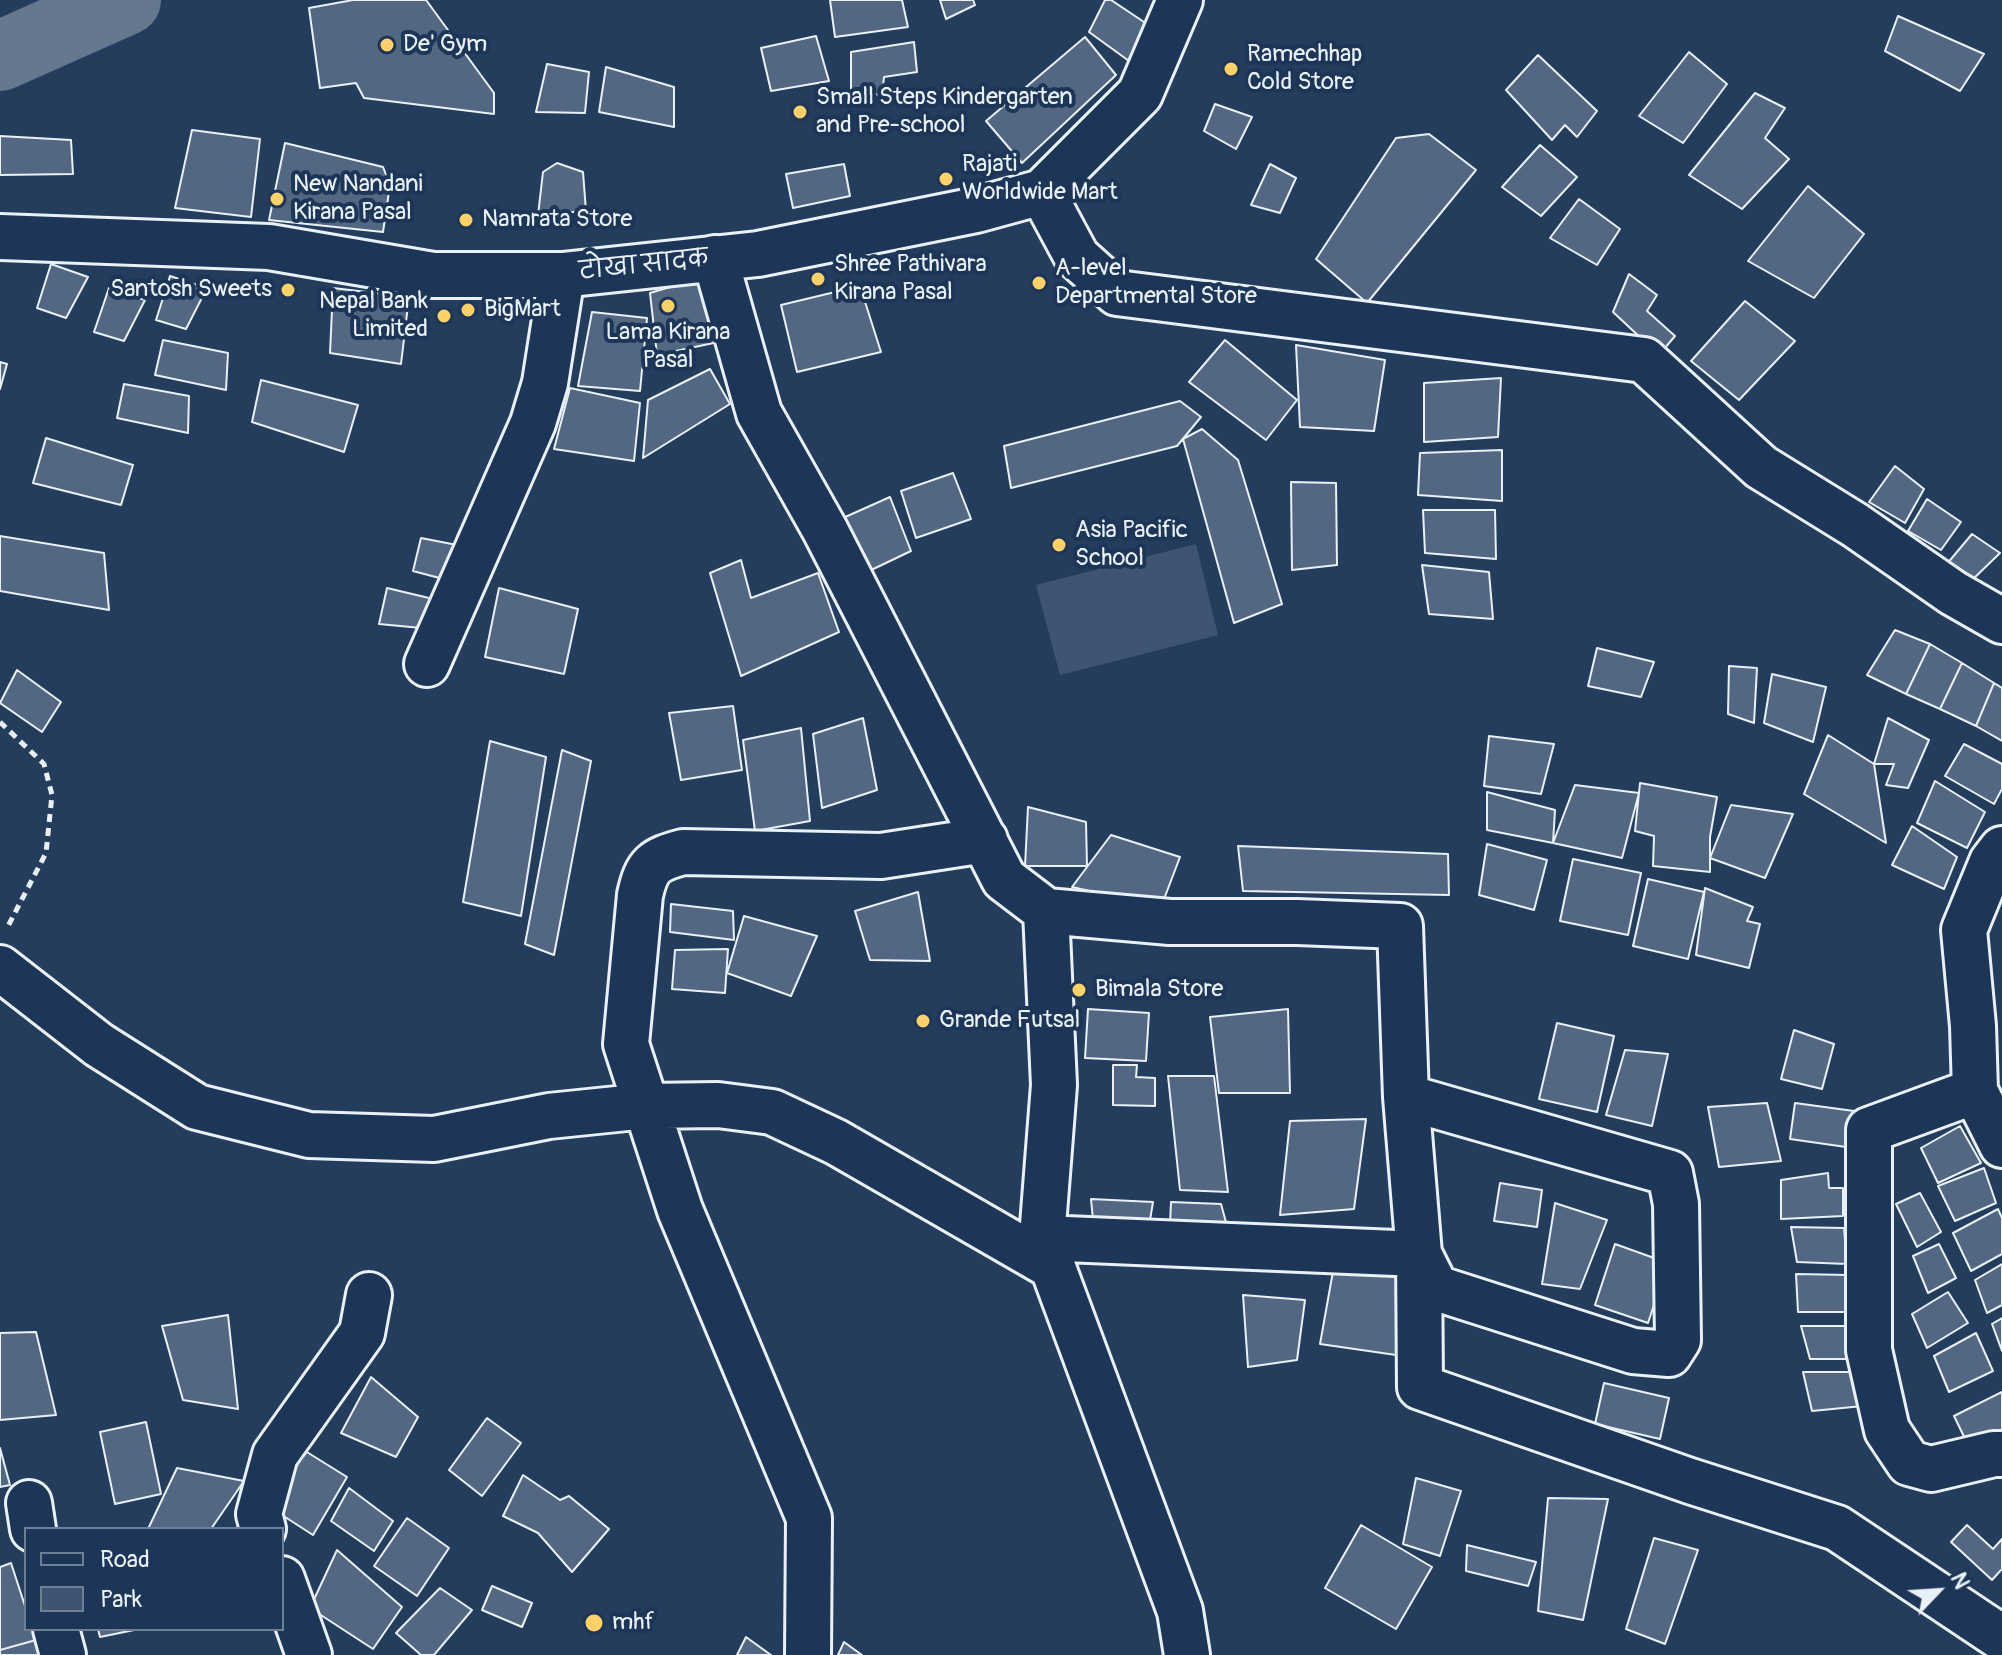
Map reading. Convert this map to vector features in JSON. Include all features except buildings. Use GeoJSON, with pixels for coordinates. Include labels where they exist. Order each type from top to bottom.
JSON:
{"type":"FeatureCollection","features":[{"type":"Feature","properties":{"kind":"street","name":"टोखा सादक"},"geometry":{"type":"LineString","coordinates":[[0,237],[269,247],[433,275],[562,275],[758,254],[976,210],[1042,192],[1140,94],[1180,0]]}},
{"type":"Feature","properties":{"kind":"street"},"geometry":{"type":"LineString","coordinates":[[1042,192],[1077,257],[1117,293],[1644,360],[1761,467],[1855,525],[1953,593],[2002,621]]}},
{"type":"Feature","properties":{"kind":"street"},"geometry":{"type":"LineString","coordinates":[[715,258],[759,413],[825,530],[1004,879],[1046,911],[1170,922],[1400,926],[1406,1097],[1419,1254],[1420,1387],[1690,1481],[1837,1528],[2002,1638]]}},
{"type":"Feature","properties":{"kind":"street"},"geometry":{"type":"LineString","coordinates":[[427,664],[533,423],[545,383],[562,275]]}},
{"type":"Feature","properties":{"kind":"street"},"geometry":{"type":"LineString","coordinates":[[808,1655],[809,1518],[680,1210],[626,1044],[640,895],[644,878],[657,859],[683,852],[881,856],[985,840]]}},
{"type":"Feature","properties":{"kind":"street"},"geometry":{"type":"LineString","coordinates":[[2002,849],[1992,862],[1964,930],[1975,1091],[2002,1145]]}},
{"type":"Feature","properties":{"kind":"street"},"geometry":{"type":"LineString","coordinates":[[1046,911],[1054,1085],[1047,1253],[1180,1611],[1187,1655]]}},
{"type":"Feature","properties":{"kind":"street"},"geometry":{"type":"LineString","coordinates":[[0,968],[99,1045],[197,1107],[309,1135],[434,1139],[549,1116],[646,1106],[718,1105],[772,1112],[836,1142],[1047,1253],[1419,1254]]}},
{"type":"Feature","properties":{"kind":"street"},"geometry":{"type":"LineString","coordinates":[[1975,1091],[1869,1130],[1869,1350],[1887,1430],[1909,1463],[1931,1469],[2002,1454]]}},
{"type":"Feature","properties":{"kind":"street"},"geometry":{"type":"LineString","coordinates":[[1406,1097],[1670,1173],[1676,1204],[1678,1340],[1669,1354],[1633,1351],[1451,1293],[1436,1288],[1419,1254]]}},
{"type":"Feature","properties":{"kind":"street"},"geometry":{"type":"LineString","coordinates":[[262,1527],[259,1514],[275,1455],[362,1333],[369,1295]]}},
{"type":"Feature","properties":{"kind":"street"},"geometry":{"type":"LineString","coordinates":[[284,1585],[309,1655]]}},
{"type":"Feature","properties":{"kind":"street"},"geometry":{"type":"LineString","coordinates":[[57,1631],[63,1655]]}},
{"type":"Feature","properties":{"kind":"path"},"geometry":{"type":"LineString","coordinates":[[0,722],[44,764],[52,795],[46,853],[0,942]]}},
{"type":"Feature","properties":{"kind":"green space"},"geometry":{"type":"Polygon","coordinates":[[[1196,544],[1218,635],[1060,675],[1036,585],[1196,544]]]}},
{"type":"Feature","properties":{"kind":"waterway"},"geometry":{"type":"LineString","coordinates":[[0,56],[126,0]]}},
{"type":"Feature","properties":{"kind":"place","name":"De' Gym"},"geometry":{"type":"Point","coordinates":[387,45]}},
{"type":"Feature","properties":{"kind":"place","name":"Ramechhap Cold Store"},"geometry":{"type":"Point","coordinates":[1231,69]}},
{"type":"Feature","properties":{"kind":"place","name":"Small Steps Kindergarten and Pre-school"},"geometry":{"type":"Point","coordinates":[800,112]}},
{"type":"Feature","properties":{"kind":"place","name":"Rajati Worldwide Mart"},"geometry":{"type":"Point","coordinates":[946,179]}},
{"type":"Feature","properties":{"kind":"place","name":"New Nandani Kirana Pasal"},"geometry":{"type":"Point","coordinates":[277,199]}},
{"type":"Feature","properties":{"kind":"place","name":"Namrata Store"},"geometry":{"type":"Point","coordinates":[466,220]}},
{"type":"Feature","properties":{"kind":"place","name":"Shree Pathivara Kirana Pasal"},"geometry":{"type":"Point","coordinates":[818,279]}},
{"type":"Feature","properties":{"kind":"place","name":"A-level Departmental Store"},"geometry":{"type":"Point","coordinates":[1039,283]}},
{"type":"Feature","properties":{"kind":"place","name":"Santosh Sweets"},"geometry":{"type":"Point","coordinates":[288,290]}},
{"type":"Feature","properties":{"kind":"place","name":"Lama Kirana Pasal"},"geometry":{"type":"Point","coordinates":[668,306]}},
{"type":"Feature","properties":{"kind":"place","name":"BigMart"},"geometry":{"type":"Point","coordinates":[468,310]}},
{"type":"Feature","properties":{"kind":"place","name":"Nepal Bank Limited"},"geometry":{"type":"Point","coordinates":[444,316]}},
{"type":"Feature","properties":{"kind":"place","name":"Asia Pacific School"},"geometry":{"type":"Point","coordinates":[1059,545]}},
{"type":"Feature","properties":{"kind":"place","name":"Bimala Store"},"geometry":{"type":"Point","coordinates":[1079,990]}},
{"type":"Feature","properties":{"kind":"place","name":"Grande Futsal"},"geometry":{"type":"Point","coordinates":[923,1021]}},
{"type":"Feature","properties":{"kind":"place","name":"mhf"},"geometry":{"type":"Point","coordinates":[594,1623]}}]}
